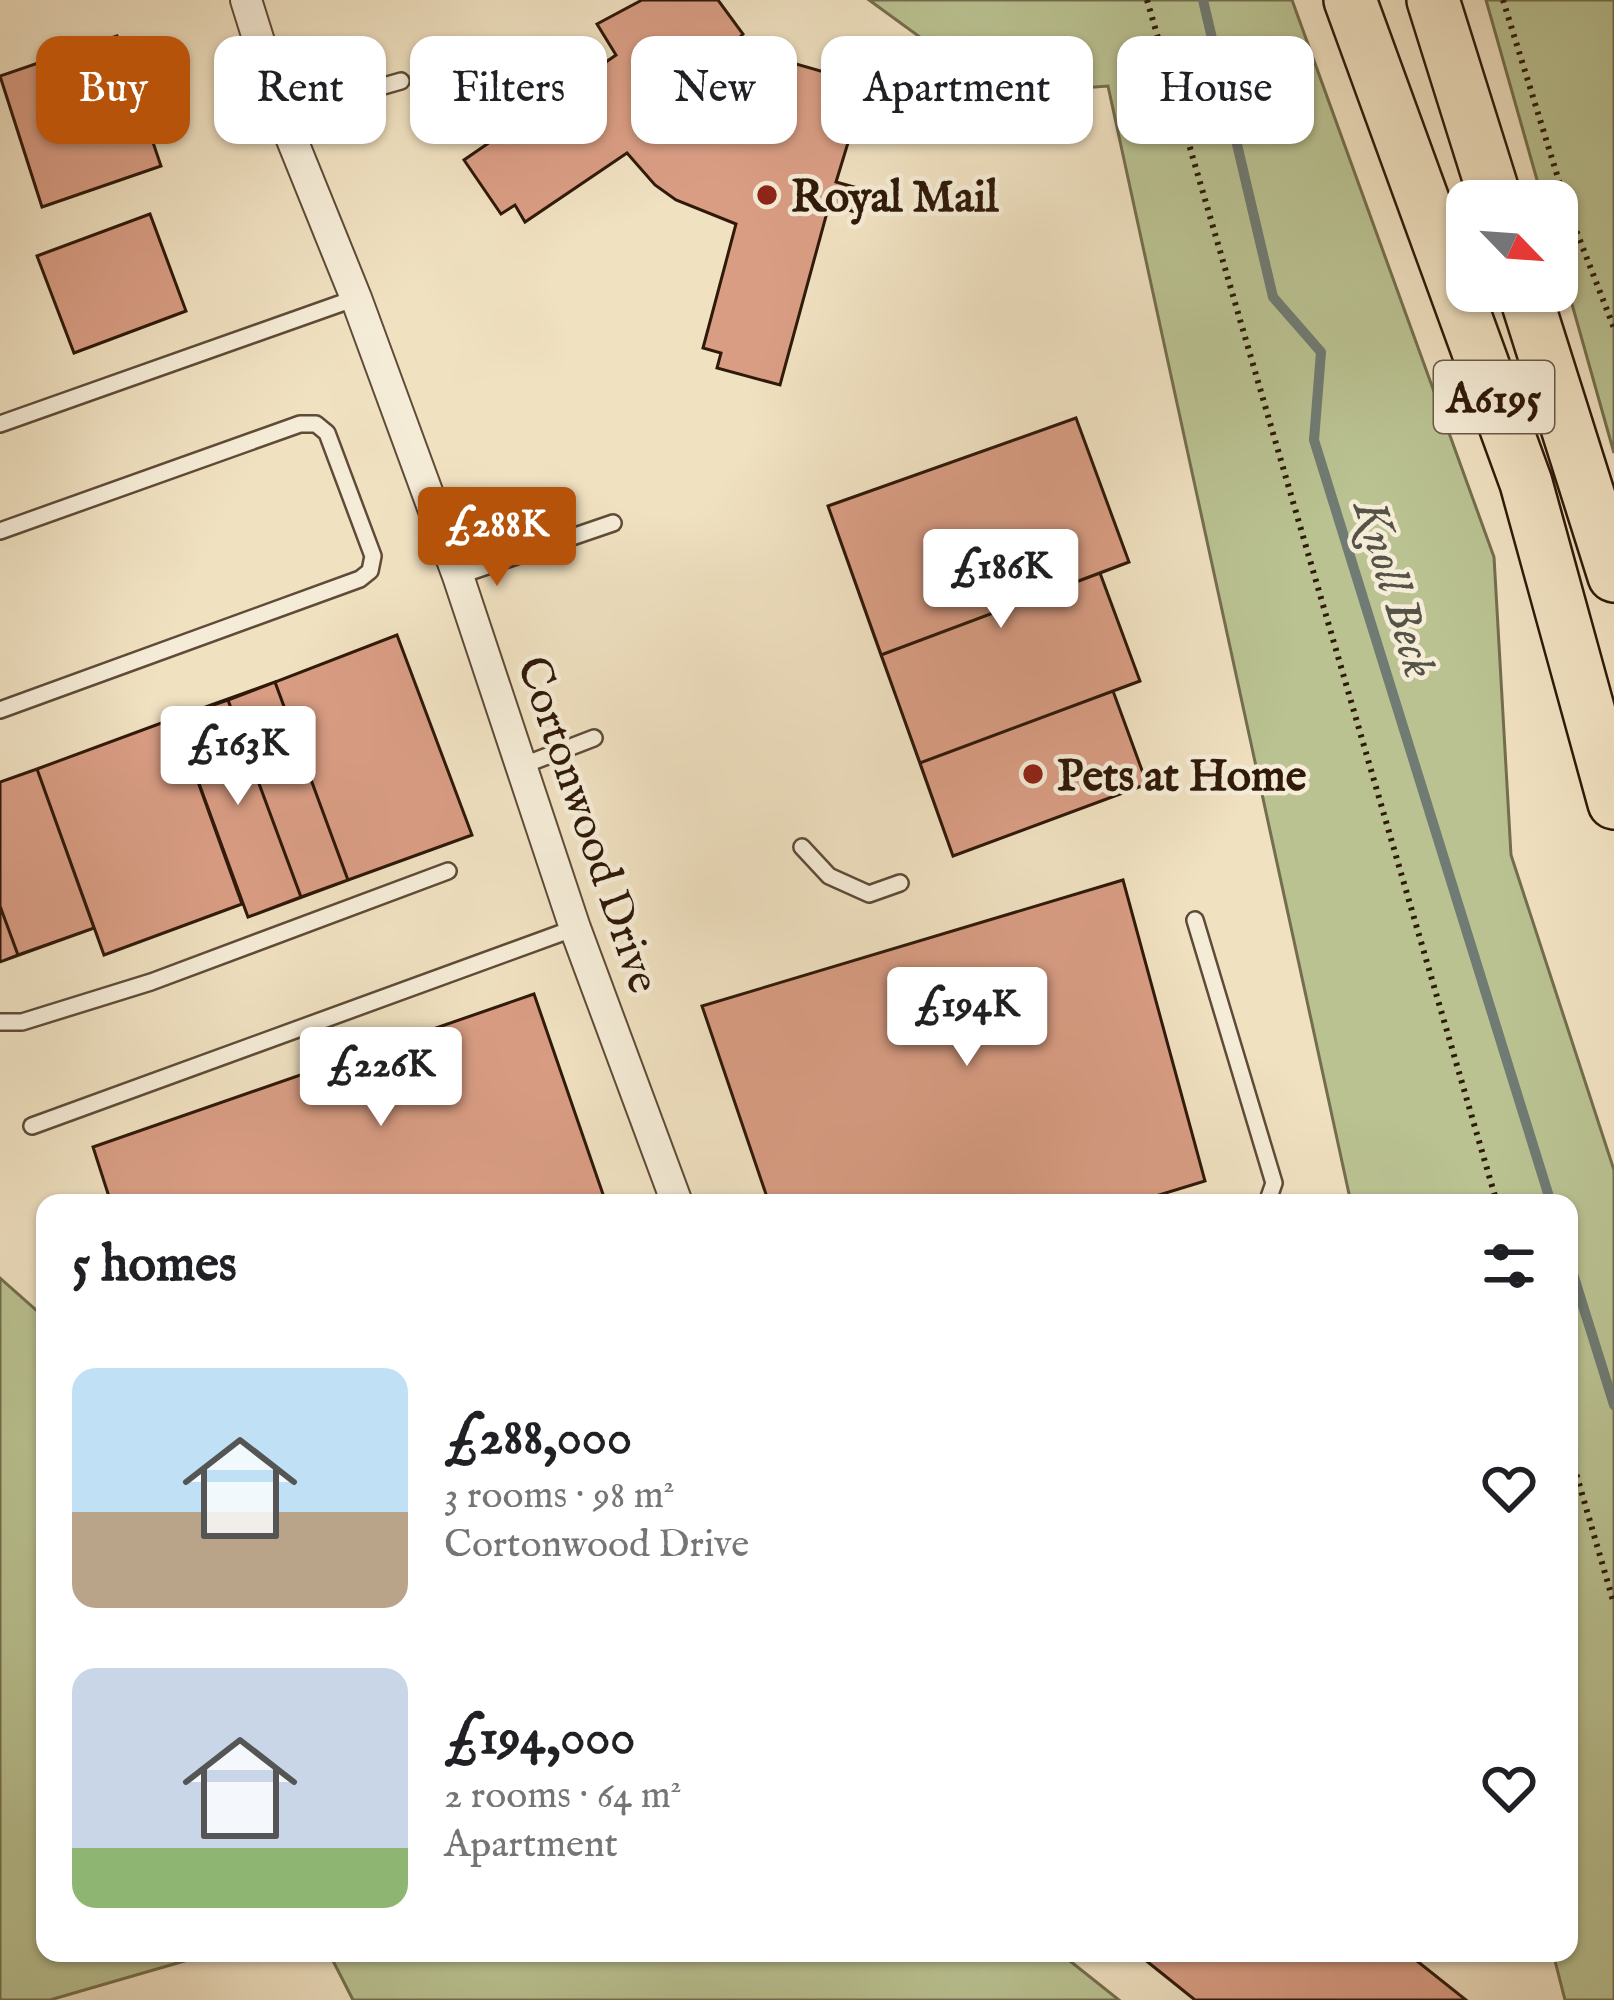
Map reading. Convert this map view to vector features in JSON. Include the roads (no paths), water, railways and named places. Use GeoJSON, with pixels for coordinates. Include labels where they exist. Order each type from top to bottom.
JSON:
{"type":"FeatureCollection","features":[{"type":"Feature","properties":{"kind":"highway","name":"A6195"},"geometry":{"type":"LineString","coordinates":[[1350,0],[1526,483],[1614,802]]}},
{"type":"Feature","properties":{"kind":"highway"},"geometry":{"type":"LineString","coordinates":[[1433,0],[1489,180]]}},
{"type":"Feature","properties":{"kind":"highway","name":"A6195"},"geometry":{"type":"LineString","coordinates":[[1531,312],[1614,577]]}},
{"type":"Feature","properties":{"kind":"street","name":"Cortonwood Drive"},"geometry":{"type":"LineString","coordinates":[[246,0],[257,36]]}},
{"type":"Feature","properties":{"kind":"street","name":"Cortonwood Drive"},"geometry":{"type":"LineString","coordinates":[[294,144],[458,575],[575,928],[673,1194]]}},
{"type":"Feature","properties":{"kind":"lane"},"geometry":{"type":"LineString","coordinates":[[386,85],[401,81]]}},
{"type":"Feature","properties":{"kind":"lane"},"geometry":{"type":"LineString","coordinates":[[0,424],[356,298]]}},
{"type":"Feature","properties":{"kind":"lane"},"geometry":{"type":"LineString","coordinates":[[0,531],[300,424],[316,424],[327,433],[373,556],[370,571],[360,579],[0,710]]}},
{"type":"Feature","properties":{"kind":"lane"},"geometry":{"type":"LineString","coordinates":[[458,575],[613,523]]}},
{"type":"Feature","properties":{"kind":"lane"},"geometry":{"type":"LineString","coordinates":[[524,765],[594,738]]}},
{"type":"Feature","properties":{"kind":"lane"},"geometry":{"type":"LineString","coordinates":[[802,847],[829,876],[868,894],[900,884]]}},
{"type":"Feature","properties":{"kind":"lane"},"geometry":{"type":"LineString","coordinates":[[0,1022],[22,1022],[151,982],[448,871]]}},
{"type":"Feature","properties":{"kind":"lane"},"geometry":{"type":"LineString","coordinates":[[1195,920],[1274,1183],[1270,1194]]}},
{"type":"Feature","properties":{"kind":"lane"},"geometry":{"type":"LineString","coordinates":[[32,1126],[575,928]]}},
{"type":"Feature","properties":{"kind":"waterway","name":"Knoll Beck"},"geometry":{"type":"LineString","coordinates":[[1203,0],[1273,297],[1321,352],[1314,440],[1548,1194]]}},
{"type":"Feature","properties":{"kind":"waterway","name":"Knoll Beck"},"geometry":{"type":"LineString","coordinates":[[1578,1290],[1614,1405]]}},
{"type":"Feature","properties":{"kind":"place","name":"Royal Mail"},"geometry":{"type":"Point","coordinates":[767,195]}},
{"type":"Feature","properties":{"kind":"place","name":"Pets at Home"},"geometry":{"type":"Point","coordinates":[1033,774]}}]}
